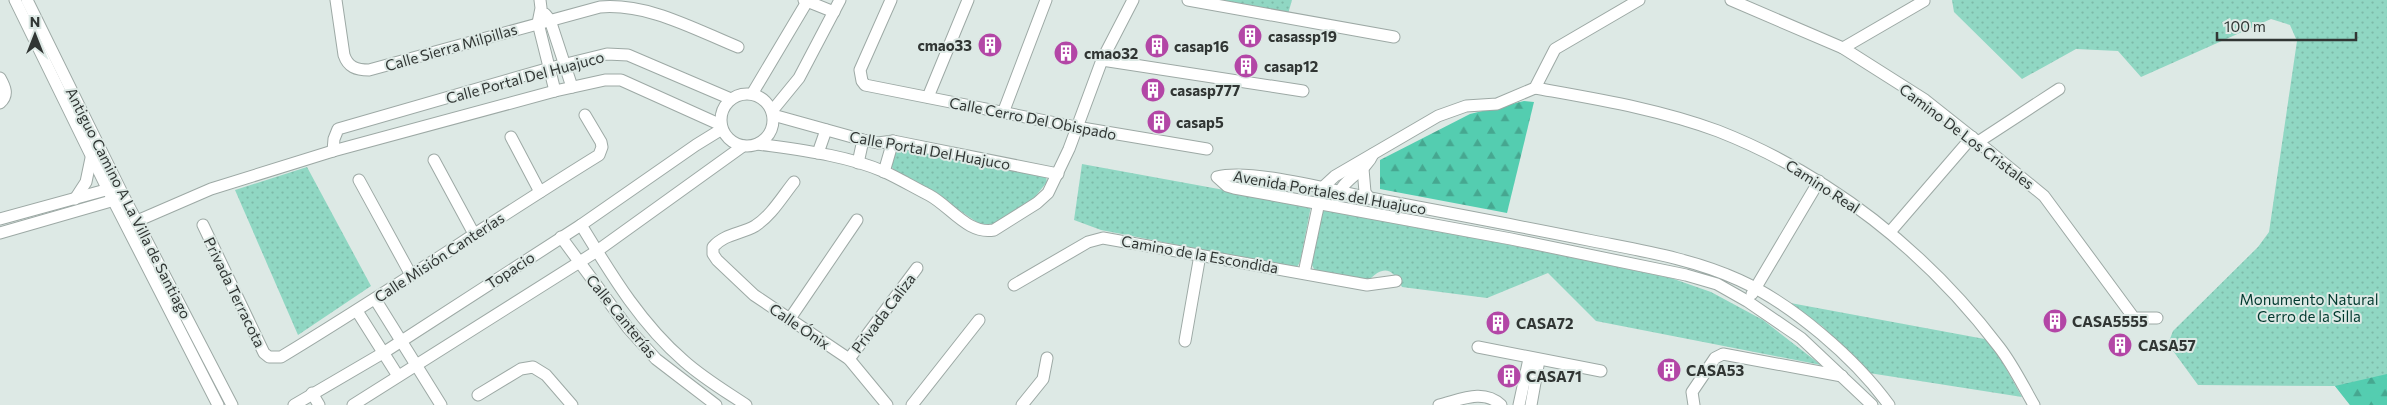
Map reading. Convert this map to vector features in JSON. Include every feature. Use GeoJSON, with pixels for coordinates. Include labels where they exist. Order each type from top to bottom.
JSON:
{"type":"FeatureCollection","features":[{"type":"Feature","properties":{"kind":"street"},"geometry":{"type":"LineString","coordinates":[[15,0],[110,195],[218,405]]}},
{"type":"Feature","properties":{"kind":"street","name":"Antiguo Camino A La Villa de Santiago"},"geometry":{"type":"LineString","coordinates":[[27,0],[122,192],[232,405]]}},
{"type":"Feature","properties":{"kind":"street","name":"Calle Sierra Milpillas"},"geometry":{"type":"LineString","coordinates":[[337,0],[344,55],[347,63],[352,68],[369,70],[600,7],[632,7],[651,12],[738,47]]}},
{"type":"Feature","properties":{"kind":"street"},"geometry":{"type":"LineString","coordinates":[[752,94],[806,0],[834,12]]}},
{"type":"Feature","properties":{"kind":"street"},"geometry":{"type":"LineString","coordinates":[[773,113],[768,103],[752,94],[745,94],[731,99],[724,106],[721,115],[722,127],[734,143],[743,146],[758,144],[771,132],[773,113],[799,78],[840,0]]}},
{"type":"Feature","properties":{"kind":"street","name":"Calle Cerro Del Obispado"},"geometry":{"type":"LineString","coordinates":[[891,0],[860,70],[862,81],[871,88],[928,97],[1076,127],[1207,149]]}},
{"type":"Feature","properties":{"kind":"street"},"geometry":{"type":"LineString","coordinates":[[928,97],[968,0]]}},
{"type":"Feature","properties":{"kind":"street"},"geometry":{"type":"LineString","coordinates":[[1003,113],[1046,0]]}},
{"type":"Feature","properties":{"kind":"street","name":"Calle Portal Del Huajuco"},"geometry":{"type":"LineString","coordinates":[[758,144],[818,153],[858,163],[884,172],[942,202],[973,228],[989,231],[1002,227],[1037,203],[1048,193],[1058,174],[1102,60],[1133,0]]}},
{"type":"Feature","properties":{"kind":"street"},"geometry":{"type":"LineString","coordinates":[[1188,0],[1394,38]]}},
{"type":"Feature","properties":{"kind":"street"},"geometry":{"type":"LineString","coordinates":[[1304,273],[1322,188],[1347,168],[1454,110],[1466,106],[1497,104],[1534,88],[1555,49],[1639,0]]}},
{"type":"Feature","properties":{"kind":"street","name":"Camino De Los Cristales"},"geometry":{"type":"LineString","coordinates":[[1731,0],[1843,48],[1924,100],[2044,196],[2134,318],[2157,318]]}},
{"type":"Feature","properties":{"kind":"street"},"geometry":{"type":"LineString","coordinates":[[1843,48],[1924,1]]}},
{"type":"Feature","properties":{"kind":"street"},"geometry":{"type":"LineString","coordinates":[[541,4],[550,20],[572,87]]}},
{"type":"Feature","properties":{"kind":"street"},"geometry":{"type":"LineString","coordinates":[[541,4],[538,23],[556,91]]}},
{"type":"Feature","properties":{"kind":"street","name":"Calle Portal Del Huajuco"},"geometry":{"type":"LineString","coordinates":[[333,152],[334,139],[338,129],[550,68],[607,54],[628,55],[731,99]]}},
{"type":"Feature","properties":{"kind":"street"},"geometry":{"type":"LineString","coordinates":[[1102,60],[1303,91]]}},
{"type":"Feature","properties":{"kind":"street"},"geometry":{"type":"LineString","coordinates":[[0,78],[6,90],[2,101]]}},
{"type":"Feature","properties":{"kind":"street","name":"Calle Portal Del Huajuco"},"geometry":{"type":"LineString","coordinates":[[137,221],[211,190],[333,152],[556,91],[605,80],[621,80],[722,127]]}},
{"type":"Feature","properties":{"kind":"street","name":"Camino Real"},"geometry":{"type":"LineString","coordinates":[[1534,88],[1617,103],[1668,115],[1717,131],[1777,156],[1819,181],[1890,232],[1955,293],[2000,348],[2034,405]]}},
{"type":"Feature","properties":{"kind":"street"},"geometry":{"type":"LineString","coordinates":[[1890,232],[1975,139],[2059,88]]}},
{"type":"Feature","properties":{"kind":"street","name":"Calle Portal Del Huajuco"},"geometry":{"type":"LineString","coordinates":[[773,113],[863,140],[878,143],[894,141],[1058,174]]}},
{"type":"Feature","properties":{"kind":"street","name":"Calle Misión Canterías"},"geometry":{"type":"LineString","coordinates":[[269,357],[281,357],[357,311],[599,155],[602,146],[585,115]]}},
{"type":"Feature","properties":{"kind":"street","name":"Topacio"},"geometry":{"type":"LineString","coordinates":[[294,405],[383,353],[581,225],[722,127]]}},
{"type":"Feature","properties":{"kind":"street"},"geometry":{"type":"LineString","coordinates":[[818,153],[826,130]]}},
{"type":"Feature","properties":{"kind":"street"},"geometry":{"type":"LineString","coordinates":[[511,137],[540,192]]}},
{"type":"Feature","properties":{"kind":"street"},"geometry":{"type":"LineString","coordinates":[[858,163],[863,140]]}},
{"type":"Feature","properties":{"kind":"street"},"geometry":{"type":"LineString","coordinates":[[884,172],[894,141]]}},
{"type":"Feature","properties":{"kind":"street","name":"Topacio"},"geometry":{"type":"LineString","coordinates":[[353,405],[597,251],[743,146]]}},
{"type":"Feature","properties":{"kind":"street"},"geometry":{"type":"LineString","coordinates":[[1336,206],[1339,192],[1347,181],[1370,162],[1374,153]]}},
{"type":"Feature","properties":{"kind":"street"},"geometry":{"type":"LineString","coordinates":[[75,200],[86,182],[91,156]]}},
{"type":"Feature","properties":{"kind":"street"},"geometry":{"type":"LineString","coordinates":[[434,160],[474,234]]}},
{"type":"Feature","properties":{"kind":"street"},"geometry":{"type":"LineString","coordinates":[[1363,169],[1365,192],[1369,198]]}},
{"type":"Feature","properties":{"kind":"street","name":"Avenida Portales del Huajuco"},"geometry":{"type":"LineString","coordinates":[[1872,405],[1801,338],[1747,301],[1717,284],[1686,275],[1336,206],[1234,188],[1227,186],[1218,177],[1227,174],[1244,175],[1322,188],[1701,265],[1755,289],[1802,318],[1858,370],[1889,405]]}},
{"type":"Feature","properties":{"kind":"street"},"geometry":{"type":"LineString","coordinates":[[359,180],[411,275]]}},
{"type":"Feature","properties":{"kind":"street"},"geometry":{"type":"LineString","coordinates":[[1747,301],[1819,181]]}},
{"type":"Feature","properties":{"kind":"street","name":"Calle Ónix"},"geometry":{"type":"LineString","coordinates":[[794,182],[775,207],[760,222],[753,227],[720,240],[713,250],[717,260],[738,281],[789,320],[848,359],[887,405]]}},
{"type":"Feature","properties":{"kind":"street"},"geometry":{"type":"LineString","coordinates":[[0,233],[122,192]]}},
{"type":"Feature","properties":{"kind":"street"},"geometry":{"type":"LineString","coordinates":[[0,220],[75,200],[110,195]]}},
{"type":"Feature","properties":{"kind":"street"},"geometry":{"type":"LineString","coordinates":[[789,320],[857,220]]}},
{"type":"Feature","properties":{"kind":"street","name":"Privada Terracota"},"geometry":{"type":"LineString","coordinates":[[203,225],[264,353],[269,357]]}},
{"type":"Feature","properties":{"kind":"street","name":"Calle Canterías"},"geometry":{"type":"LineString","coordinates":[[581,225],[618,287],[654,331],[684,361],[746,405]]}},
{"type":"Feature","properties":{"kind":"street","name":"Calle Canterías"},"geometry":{"type":"LineString","coordinates":[[561,237],[603,297],[656,359],[716,405]]}},
{"type":"Feature","properties":{"kind":"street","name":"Camino de la Escondida"},"geometry":{"type":"LineString","coordinates":[[1014,285],[1088,242],[1103,238],[1367,285],[1396,281]]}},
{"type":"Feature","properties":{"kind":"street"},"geometry":{"type":"LineString","coordinates":[[1185,341],[1200,255]]}},
{"type":"Feature","properties":{"kind":"street","name":"Privada Caliza"},"geometry":{"type":"LineString","coordinates":[[848,359],[917,268]]}},
{"type":"Feature","properties":{"kind":"street"},"geometry":{"type":"LineString","coordinates":[[603,297],[618,287]]}},
{"type":"Feature","properties":{"kind":"street"},"geometry":{"type":"LineString","coordinates":[[375,299],[441,405]]}},
{"type":"Feature","properties":{"kind":"street"},"geometry":{"type":"LineString","coordinates":[[357,311],[398,376]]}},
{"type":"Feature","properties":{"kind":"street"},"geometry":{"type":"LineString","coordinates":[[912,405],[979,320]]}},
{"type":"Feature","properties":{"kind":"street"},"geometry":{"type":"LineString","coordinates":[[1478,347],[1534,360],[1601,371]]}},
{"type":"Feature","properties":{"kind":"street"},"geometry":{"type":"LineString","coordinates":[[1694,405],[1692,392],[1715,358],[1722,354],[1843,376],[1858,370]]}},
{"type":"Feature","properties":{"kind":"street"},"geometry":{"type":"LineString","coordinates":[[1022,405],[1043,378],[1046,358]]}},
{"type":"Feature","properties":{"kind":"street"},"geometry":{"type":"LineString","coordinates":[[1519,405],[1534,360]]}},
{"type":"Feature","properties":{"kind":"street"},"geometry":{"type":"LineString","coordinates":[[1531,405],[1534,360]]}},
{"type":"Feature","properties":{"kind":"street"},"geometry":{"type":"LineString","coordinates":[[478,395],[521,369],[533,366],[546,375],[572,405]]}},
{"type":"Feature","properties":{"kind":"street"},"geometry":{"type":"LineString","coordinates":[[312,393],[319,405]]}},
{"type":"Feature","properties":{"kind":"street"},"geometry":{"type":"LineString","coordinates":[[1439,405],[1484,395],[1495,399],[1501,405]]}},
{"type":"Feature","properties":{"kind":"green space"},"geometry":{"type":"Polygon","coordinates":[[[1214,0],[1292,0],[1288,14],[1214,0]]]}},
{"type":"Feature","properties":{"kind":"green space","name":"Monumento Natural Cerro de la Silla"},"geometry":{"type":"Polygon","coordinates":[[[1952,0],[2387,0],[2387,405],[2350,405],[2335,386],[2198,385],[2168,344],[2173,331],[2258,247],[2269,232],[2297,41],[2290,25],[2271,19],[2141,77],[2118,51],[2076,49],[2022,79],[1954,12],[1952,0]]]}},
{"type":"Feature","properties":{"kind":"green space"},"geometry":{"type":"Polygon","coordinates":[[[1524,101],[1534,102],[1507,213],[1380,189],[1380,160],[1470,114],[1524,101]]]}},
{"type":"Feature","properties":{"kind":"green space"},"geometry":{"type":"Polygon","coordinates":[[[899,147],[1046,177],[1047,182],[1030,203],[993,226],[981,225],[934,193],[895,171],[891,166],[896,149],[899,147]]]}},
{"type":"Feature","properties":{"kind":"green space"},"geometry":{"type":"Polygon","coordinates":[[[1082,164],[1311,206],[1300,262],[1297,267],[1291,267],[1101,230],[1074,220],[1082,164]]]}},
{"type":"Feature","properties":{"kind":"green space"},"geometry":{"type":"Polygon","coordinates":[[[307,167],[371,286],[298,335],[235,190],[307,167]]]}},
{"type":"Feature","properties":{"kind":"green space"},"geometry":{"type":"Polygon","coordinates":[[[1325,210],[1486,240],[1671,278],[1711,292],[1763,320],[1821,365],[1596,321],[1548,273],[1487,298],[1402,287],[1395,275],[1387,271],[1378,273],[1367,282],[1315,271],[1311,263],[1321,212],[1325,210]]]}},
{"type":"Feature","properties":{"kind":"green space"},"geometry":{"type":"Polygon","coordinates":[[[1785,302],[1990,340],[2022,397],[1869,373],[1822,326],[1785,302]]]}},
{"type":"Feature","properties":{"kind":"green space"},"geometry":{"type":"Polygon","coordinates":[[[2387,374],[2387,405],[2350,405],[2335,386],[2387,374]]]}},
{"type":"Feature","properties":{"kind":"place","name":"casassp19"},"geometry":{"type":"Point","coordinates":[1250,36]}},
{"type":"Feature","properties":{"kind":"place","name":"cmao33"},"geometry":{"type":"Point","coordinates":[990,45]}},
{"type":"Feature","properties":{"kind":"place","name":"casap16"},"geometry":{"type":"Point","coordinates":[1157,46]}},
{"type":"Feature","properties":{"kind":"place","name":"cmao32"},"geometry":{"type":"Point","coordinates":[1066,53]}},
{"type":"Feature","properties":{"kind":"place","name":"casap12"},"geometry":{"type":"Point","coordinates":[1246,66]}},
{"type":"Feature","properties":{"kind":"place","name":"casasp777"},"geometry":{"type":"Point","coordinates":[1153,90]}},
{"type":"Feature","properties":{"kind":"place","name":"casap5"},"geometry":{"type":"Point","coordinates":[1159,122]}},
{"type":"Feature","properties":{"kind":"place","name":"CASA5555"},"geometry":{"type":"Point","coordinates":[2055,321]}},
{"type":"Feature","properties":{"kind":"place","name":"CASA72"},"geometry":{"type":"Point","coordinates":[1498,323]}},
{"type":"Feature","properties":{"kind":"place","name":"CASA57"},"geometry":{"type":"Point","coordinates":[2120,345]}},
{"type":"Feature","properties":{"kind":"place","name":"CASA53"},"geometry":{"type":"Point","coordinates":[1669,370]}},
{"type":"Feature","properties":{"kind":"place","name":"CASA71"},"geometry":{"type":"Point","coordinates":[1509,376]}}]}
